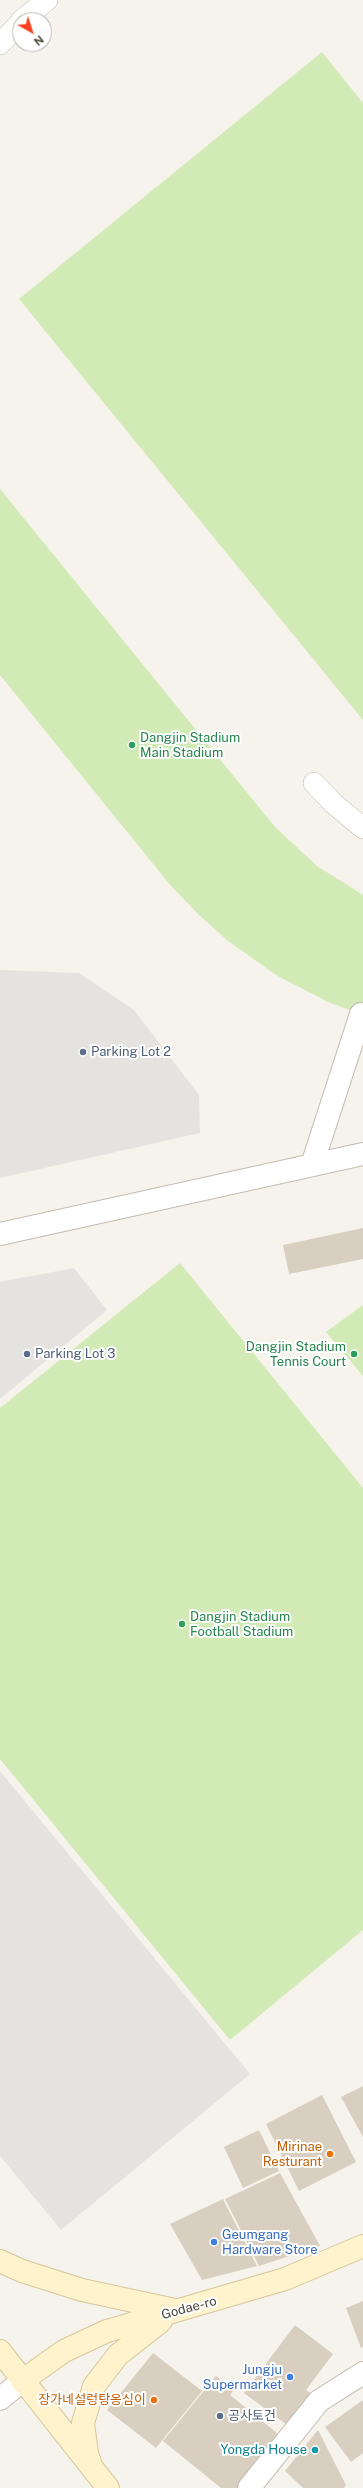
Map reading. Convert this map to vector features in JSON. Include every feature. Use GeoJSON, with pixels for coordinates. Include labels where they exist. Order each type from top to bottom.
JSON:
{"type":"FeatureCollection","features":[{"type":"Feature","properties":{"kind":"street"},"geometry":{"type":"LineString","coordinates":[[312,1166],[362,1011]]}},
{"type":"Feature","properties":{"kind":"street"},"geometry":{"type":"LineString","coordinates":[[0,1234],[363,1154]]}},
{"type":"Feature","properties":{"kind":"street","name":"Godae-ro"},"geometry":{"type":"LineString","coordinates":[[22,2381],[51,2359],[77,2343],[107,2331],[285,2279],[363,2246]]}},
{"type":"Feature","properties":{"kind":"street"},"geometry":{"type":"LineString","coordinates":[[0,2261],[82,2290],[178,2311]]}},
{"type":"Feature","properties":{"kind":"street"},"geometry":{"type":"LineString","coordinates":[[91,2466],[87,2453],[83,2423],[89,2398],[94,2386],[110,2364],[128,2346],[178,2311]]}},
{"type":"Feature","properties":{"kind":"street"},"geometry":{"type":"LineString","coordinates":[[0,2351],[22,2381],[108,2488]]}},
{"type":"Feature","properties":{"kind":"street"},"geometry":{"type":"LineString","coordinates":[[249,2488],[320,2401],[363,2373]]}},
{"type":"Feature","properties":{"kind":"street"},"geometry":{"type":"LineString","coordinates":[[0,2399],[22,2381]]}},
{"type":"Feature","properties":{"kind":"lane"},"geometry":{"type":"LineString","coordinates":[[32,12],[47,0]]}},
{"type":"Feature","properties":{"kind":"lane"},"geometry":{"type":"LineString","coordinates":[[0,44],[12,31]]}},
{"type":"Feature","properties":{"kind":"lane"},"geometry":{"type":"LineString","coordinates":[[314,783],[334,804],[363,828]]}},
{"type":"Feature","properties":{"kind":"green space"},"geometry":{"type":"Polygon","coordinates":[[[322,52],[363,103],[363,720],[19,299],[322,52]]]}},
{"type":"Feature","properties":{"kind":"green space","name":"Dangjin Stadium Main Stadium"},"geometry":{"type":"Polygon","coordinates":[[[0,489],[275,827],[317,866],[363,895],[363,1015],[328,1002],[276,975],[228,941],[199,915],[171,886],[0,675],[0,489]]]}},
{"type":"Feature","properties":{"kind":"green space","name":"Dangjin Stadium Football Stadium"},"geometry":{"type":"Polygon","coordinates":[[[180,1263],[363,1488],[363,1930],[230,2040],[0,1759],[0,1408],[180,1263]]]}},
{"type":"Feature","properties":{"kind":"green space","name":"Dangjin Stadium Tennis Court"},"geometry":{"type":"Polygon","coordinates":[[[363,1305],[363,1376],[326,1332],[363,1305]]]}},
{"type":"Feature","properties":{"kind":"shaded area","name":"Parking Lot 2"},"geometry":{"type":"Polygon","coordinates":[[[0,970],[79,973],[134,1010],[199,1095],[200,1133],[0,1178],[0,970]]]}},
{"type":"Feature","properties":{"kind":"shaded area","name":"Parking Lot 3"},"geometry":{"type":"Polygon","coordinates":[[[74,1268],[107,1310],[0,1399],[0,1282],[74,1268]]]}},
{"type":"Feature","properties":{"kind":"shaded area"},"geometry":{"type":"Polygon","coordinates":[[[0,1771],[250,2074],[61,2230],[0,2156],[0,1771]]]}},
{"type":"Feature","properties":{"kind":"building"},"geometry":{"type":"Polygon","coordinates":[[[363,1228],[363,1259],[289,1274],[283,1245],[363,1228]]]}},
{"type":"Feature","properties":{"kind":"building"},"geometry":{"type":"Polygon","coordinates":[[[363,2086],[363,2137],[341,2097],[363,2086]]]}},
{"type":"Feature","properties":{"kind":"building"},"geometry":{"type":"Polygon","coordinates":[[[322,2095],[356,2162],[299,2191],[266,2124],[322,2095]]]}},
{"type":"Feature","properties":{"kind":"building"},"geometry":{"type":"Polygon","coordinates":[[[259,2130],[279,2171],[243,2188],[224,2147],[259,2130]]]}},
{"type":"Feature","properties":{"kind":"building"},"geometry":{"type":"Polygon","coordinates":[[[280,2173],[320,2246],[259,2266],[225,2199],[280,2173]]]}},
{"type":"Feature","properties":{"kind":"building"},"geometry":{"type":"Polygon","coordinates":[[[223,2199],[257,2266],[202,2280],[170,2224],[223,2199]]]}},
{"type":"Feature","properties":{"kind":"building"},"geometry":{"type":"Polygon","coordinates":[[[363,2301],[363,2347],[361,2348],[346,2308],[363,2301]]]}},
{"type":"Feature","properties":{"kind":"building"},"geometry":{"type":"Polygon","coordinates":[[[295,2325],[333,2354],[306,2390],[315,2396],[291,2428],[244,2393],[295,2325]]]}},
{"type":"Feature","properties":{"kind":"building"},"geometry":{"type":"Polygon","coordinates":[[[153,2353],[202,2391],[156,2448],[107,2410],[153,2353]]]}},
{"type":"Feature","properties":{"kind":"building","name":"공사토건"},"geometry":{"type":"Polygon","coordinates":[[[216,2376],[234,2390],[230,2395],[282,2437],[242,2488],[221,2488],[163,2441],[216,2376]]]}},
{"type":"Feature","properties":{"kind":"building"},"geometry":{"type":"Polygon","coordinates":[[[363,2400],[363,2453],[351,2462],[325,2427],[363,2400]]]}},
{"type":"Feature","properties":{"kind":"building","name":"Yongda House"},"geometry":{"type":"Polygon","coordinates":[[[318,2430],[346,2485],[344,2488],[303,2488],[285,2471],[318,2430]]]}},
{"type":"Feature","properties":{"kind":"place","name":"Dangjin Stadium Main Stadium"},"geometry":{"type":"Point","coordinates":[132,745]}},
{"type":"Feature","properties":{"kind":"place","name":"Parking Lot 2"},"geometry":{"type":"Point","coordinates":[83,1052]}},
{"type":"Feature","properties":{"kind":"place","name":"Parking Lot 3"},"geometry":{"type":"Point","coordinates":[27,1354]}},
{"type":"Feature","properties":{"kind":"place","name":"Dangjin Stadium Tennis Court"},"geometry":{"type":"Point","coordinates":[354,1354]}},
{"type":"Feature","properties":{"kind":"place","name":"Dangjin Stadium Football Stadium"},"geometry":{"type":"Point","coordinates":[182,1624]}},
{"type":"Feature","properties":{"kind":"place","name":"Mirinae Resturant"},"geometry":{"type":"Point","coordinates":[330,2154]}},
{"type":"Feature","properties":{"kind":"place","name":"Geumgang Hardware Store"},"geometry":{"type":"Point","coordinates":[214,2242]}},
{"type":"Feature","properties":{"kind":"place","name":"Jungju Supermarket"},"geometry":{"type":"Point","coordinates":[290,2377]}},
{"type":"Feature","properties":{"kind":"place","name":"장가네설렁탕옹심이"},"geometry":{"type":"Point","coordinates":[154,2400]}},
{"type":"Feature","properties":{"kind":"place","name":"공사토건"},"geometry":{"type":"Point","coordinates":[220,2416]}},
{"type":"Feature","properties":{"kind":"place","name":"Yongda House"},"geometry":{"type":"Point","coordinates":[315,2450]}}]}
